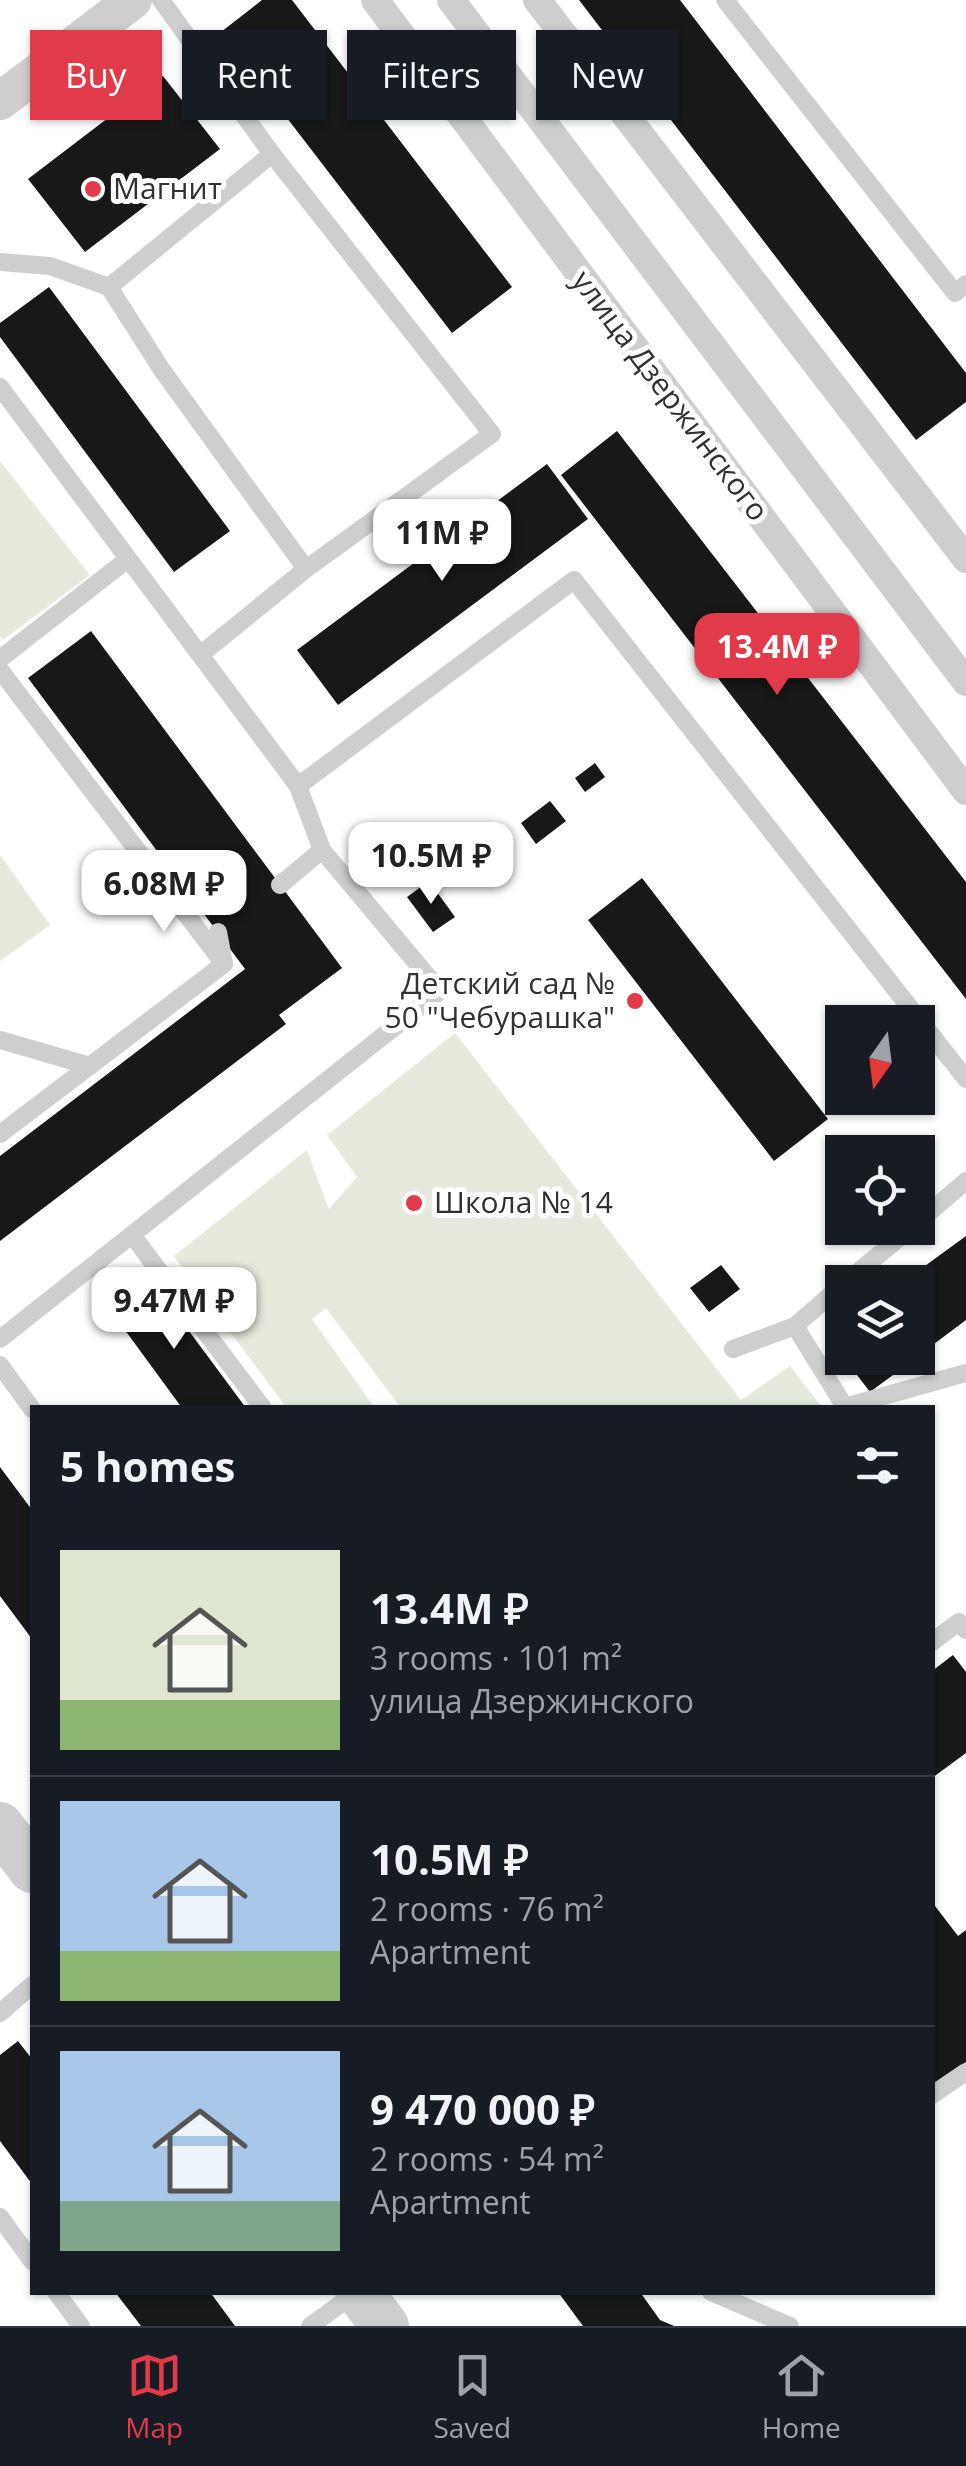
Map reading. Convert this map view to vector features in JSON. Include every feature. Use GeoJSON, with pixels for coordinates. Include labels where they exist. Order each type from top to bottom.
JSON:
{"type":"FeatureCollection","features":[{"type":"Feature","properties":{"kind":"street"},"geometry":{"type":"LineString","coordinates":[[0,101],[133,0]]}},
{"type":"Feature","properties":{"kind":"street","name":"улица Дзержинского"},"geometry":{"type":"LineString","coordinates":[[375,0],[966,791]]}},
{"type":"Feature","properties":{"kind":"street"},"geometry":{"type":"LineString","coordinates":[[451,0],[966,682]]}},
{"type":"Feature","properties":{"kind":"street"},"geometry":{"type":"LineString","coordinates":[[537,0],[966,560]]}},
{"type":"Feature","properties":{"kind":"street"},"geometry":{"type":"LineString","coordinates":[[360,2295],[386,2326]]}},
{"type":"Feature","properties":{"kind":"lane"},"geometry":{"type":"LineString","coordinates":[[161,0],[272,154],[492,434],[306,569],[200,655]]}},
{"type":"Feature","properties":{"kind":"lane"},"geometry":{"type":"LineString","coordinates":[[725,0],[955,293],[966,284]]}},
{"type":"Feature","properties":{"kind":"lane"},"geometry":{"type":"LineString","coordinates":[[109,286],[272,154]]}},
{"type":"Feature","properties":{"kind":"lane"},"geometry":{"type":"LineString","coordinates":[[0,262],[50,266],[109,286],[162,370],[306,569]]}},
{"type":"Feature","properties":{"kind":"lane"},"geometry":{"type":"LineString","coordinates":[[0,387],[298,786],[322,850],[440,991],[0,1339]]}},
{"type":"Feature","properties":{"kind":"lane"},"geometry":{"type":"LineString","coordinates":[[0,660],[128,559]]}},
{"type":"Feature","properties":{"kind":"lane"},"geometry":{"type":"LineString","coordinates":[[298,786],[574,580],[966,1079]]}},
{"type":"Feature","properties":{"kind":"lane"},"geometry":{"type":"LineString","coordinates":[[0,670],[224,964]]}},
{"type":"Feature","properties":{"kind":"lane"},"geometry":{"type":"LineString","coordinates":[[280,886],[322,850]]}},
{"type":"Feature","properties":{"kind":"lane"},"geometry":{"type":"LineString","coordinates":[[218,932],[224,964]]}},
{"type":"Feature","properties":{"kind":"lane"},"geometry":{"type":"LineString","coordinates":[[0,1134],[224,964]]}},
{"type":"Feature","properties":{"kind":"lane"},"geometry":{"type":"LineString","coordinates":[[0,1040],[90,1066]]}},
{"type":"Feature","properties":{"kind":"lane"},"geometry":{"type":"LineString","coordinates":[[935,1207],[966,1181]]}},
{"type":"Feature","properties":{"kind":"lane"},"geometry":{"type":"LineString","coordinates":[[132,1235],[261,1405]]}},
{"type":"Feature","properties":{"kind":"lane"},"geometry":{"type":"LineString","coordinates":[[867,1265],[891,1245]]}},
{"type":"Feature","properties":{"kind":"lane"},"geometry":{"type":"LineString","coordinates":[[732,1349],[795,1326],[825,1300]]}},
{"type":"Feature","properties":{"kind":"lane"},"geometry":{"type":"LineString","coordinates":[[795,1326],[844,1405]]}},
{"type":"Feature","properties":{"kind":"lane"},"geometry":{"type":"LineString","coordinates":[[0,1365],[30,1407]]}},
{"type":"Feature","properties":{"kind":"lane"},"geometry":{"type":"LineString","coordinates":[[852,1405],[966,1374]]}},
{"type":"Feature","properties":{"kind":"lane"},"geometry":{"type":"LineString","coordinates":[[935,1640],[959,1622],[966,1630]]}},
{"type":"Feature","properties":{"kind":"lane"},"geometry":{"type":"LineString","coordinates":[[0,2013],[30,1986]]}},
{"type":"Feature","properties":{"kind":"lane"},"geometry":{"type":"LineString","coordinates":[[935,2093],[966,2072]]}},
{"type":"Feature","properties":{"kind":"lane"},"geometry":{"type":"LineString","coordinates":[[0,2217],[30,2257]]}},
{"type":"Feature","properties":{"kind":"lane"},"geometry":{"type":"LineString","coordinates":[[58,2295],[81,2326]]}},
{"type":"Feature","properties":{"kind":"lane"},"geometry":{"type":"LineString","coordinates":[[310,2326],[354,2295]]}},
{"type":"Feature","properties":{"kind":"lane"},"geometry":{"type":"LineString","coordinates":[[718,2295],[790,2326]]}},
{"type":"Feature","properties":{"kind":"shaded area"},"geometry":{"type":"Polygon","coordinates":[[[0,461],[90,575],[3,640],[0,636],[0,461]]]}},
{"type":"Feature","properties":{"kind":"shaded area"},"geometry":{"type":"Polygon","coordinates":[[[0,855],[50,925],[0,961],[0,855]]]}},
{"type":"Feature","properties":{"kind":"shaded area","name":"Школа № 14"},"geometry":{"type":"Polygon","coordinates":[[[455,1033],[741,1400],[790,1366],[820,1405],[399,1405],[326,1308],[312,1319],[373,1405],[285,1405],[174,1256],[307,1150],[329,1209],[357,1177],[327,1135],[455,1033]]]}},
{"type":"Feature","properties":{"kind":"building"},"geometry":{"type":"Polygon","coordinates":[[[262,0],[292,0],[315,30],[224,30],[262,0]]]}},
{"type":"Feature","properties":{"kind":"building"},"geometry":{"type":"Polygon","coordinates":[[[579,0],[680,0],[966,373],[966,402],[916,440],[671,120],[679,120],[679,30],[602,30],[579,0]]]}},
{"type":"Feature","properties":{"kind":"building"},"geometry":{"type":"Polygon","coordinates":[[[327,46],[347,72],[347,120],[384,120],[512,287],[452,333],[289,120],[327,120],[327,46]]]}},
{"type":"Feature","properties":{"kind":"building"},"geometry":{"type":"Polygon","coordinates":[[[162,77],[182,100],[182,120],[197,120],[220,149],[85,252],[28,179],[105,120],[162,120],[162,77]]]}},
{"type":"Feature","properties":{"kind":"building"},"geometry":{"type":"Polygon","coordinates":[[[49,287],[230,531],[174,572],[0,337],[0,323],[49,287]]]}},
{"type":"Feature","properties":{"kind":"building"},"geometry":{"type":"Polygon","coordinates":[[[617,431],[966,882],[966,999],[561,475],[617,431]]]}},
{"type":"Feature","properties":{"kind":"building"},"geometry":{"type":"Polygon","coordinates":[[[547,464],[588,519],[338,705],[297,650],[547,464]]]}},
{"type":"Feature","properties":{"kind":"building"},"geometry":{"type":"Polygon","coordinates":[[[91,631],[342,968],[279,1015],[286,1024],[0,1241],[0,1156],[245,969],[28,678],[91,631]]]}},
{"type":"Feature","properties":{"kind":"building"},"geometry":{"type":"Polygon","coordinates":[[[595,763],[605,777],[585,792],[575,778],[595,763]]]}},
{"type":"Feature","properties":{"kind":"building"},"geometry":{"type":"Polygon","coordinates":[[[550,801],[566,821],[536,844],[521,823],[550,801]]]}},
{"type":"Feature","properties":{"kind":"building"},"geometry":{"type":"Polygon","coordinates":[[[642,878],[828,1119],[774,1161],[588,920],[642,878]]]}},
{"type":"Feature","properties":{"kind":"building"},"geometry":{"type":"Polygon","coordinates":[[[429,881],[455,917],[433,932],[407,897],[429,881]]]}},
{"type":"Feature","properties":{"kind":"building"},"geometry":{"type":"Polygon","coordinates":[[[966,1236],[966,1320],[935,1343],[935,1265],[926,1265],[966,1236]]]}},
{"type":"Feature","properties":{"kind":"building"},"geometry":{"type":"Polygon","coordinates":[[[721,1265],[740,1289],[709,1312],[690,1288],[721,1265]]]}},
{"type":"Feature","properties":{"kind":"building"},"geometry":{"type":"Polygon","coordinates":[[[152,1281],[244,1405],[180,1405],[111,1311],[152,1281]]]}},
{"type":"Feature","properties":{"kind":"building"},"geometry":{"type":"Polygon","coordinates":[[[857,1375],[893,1375],[870,1392],[857,1375]]]}},
{"type":"Feature","properties":{"kind":"building"},"geometry":{"type":"Polygon","coordinates":[[[0,1467],[30,1507],[30,1636],[0,1596],[0,1467]]]}},
{"type":"Feature","properties":{"kind":"building"},"geometry":{"type":"Polygon","coordinates":[[[953,1655],[966,1672],[966,1753],[935,1776],[935,1669],[953,1655]]]}},
{"type":"Feature","properties":{"kind":"building"},"geometry":{"type":"Polygon","coordinates":[[[935,1906],[958,1936],[966,1930],[966,2062],[935,2085],[935,1906]]]}},
{"type":"Feature","properties":{"kind":"building"},"geometry":{"type":"Polygon","coordinates":[[[18,2041],[30,2056],[30,2181],[0,2141],[0,2055],[18,2041]]]}},
{"type":"Feature","properties":{"kind":"building"},"geometry":{"type":"Polygon","coordinates":[[[117,2295],[212,2295],[235,2326],[141,2326],[117,2295]]]}},
{"type":"Feature","properties":{"kind":"building"},"geometry":{"type":"Polygon","coordinates":[[[560,2295],[642,2295],[660,2320],[674,2326],[583,2326],[560,2295]]]}},
{"type":"Feature","properties":{"kind":"place","name":"Магнит"},"geometry":{"type":"Point","coordinates":[93,189]}},
{"type":"Feature","properties":{"kind":"place","name":"Детский сад № 50 \"Чебурашка\""},"geometry":{"type":"Point","coordinates":[635,1001]}},
{"type":"Feature","properties":{"kind":"place","name":"Школа № 14"},"geometry":{"type":"Point","coordinates":[414,1203]}}]}
